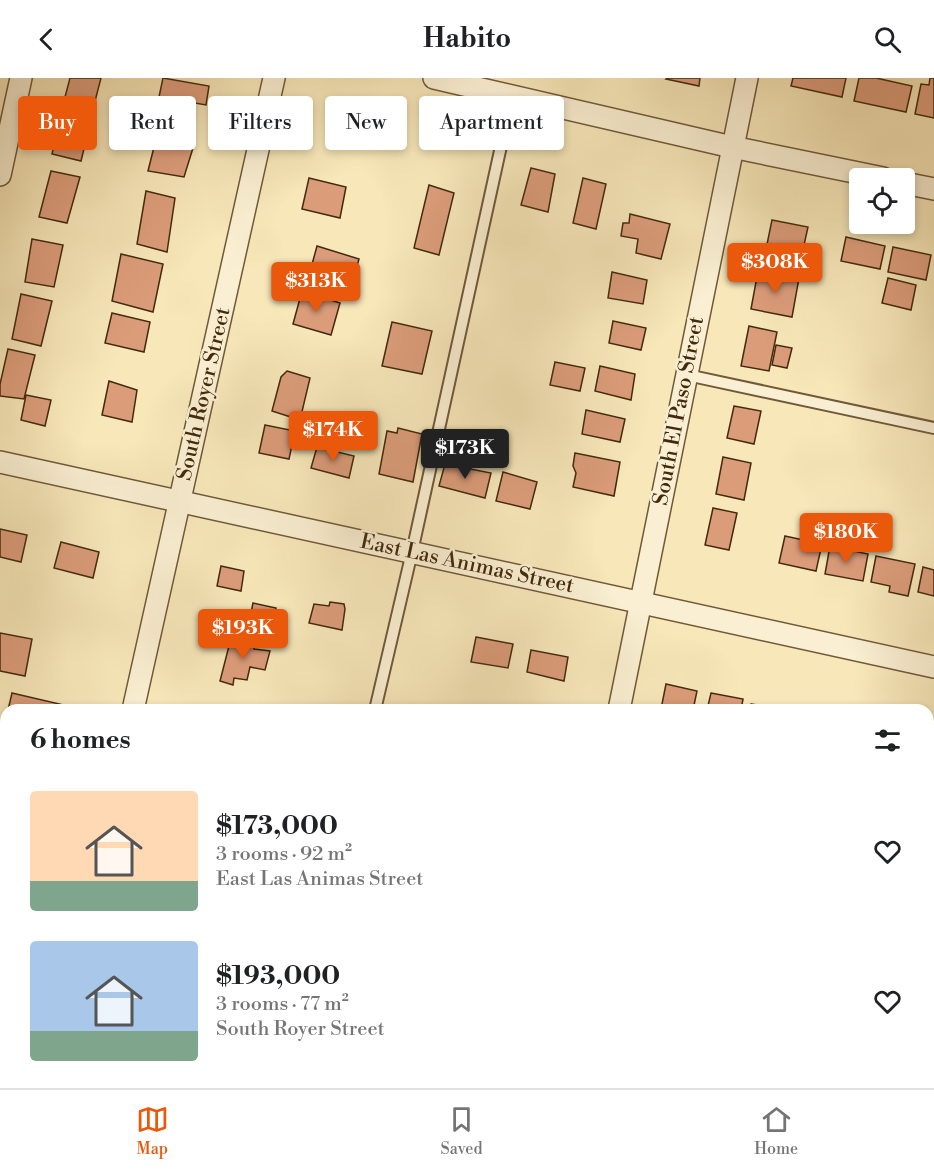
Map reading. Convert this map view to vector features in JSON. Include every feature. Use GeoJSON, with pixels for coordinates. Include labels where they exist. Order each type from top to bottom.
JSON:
{"type":"FeatureCollection","features":[{"type":"Feature","properties":{"kind":"street"},"geometry":{"type":"LineString","coordinates":[[0,175],[21,78]]}},
{"type":"Feature","properties":{"kind":"street","name":"South Royer Street"},"geometry":{"type":"LineString","coordinates":[[134,704],[274,78]]}},
{"type":"Feature","properties":{"kind":"street"},"geometry":{"type":"LineString","coordinates":[[434,78],[468,82],[512,96]]}},
{"type":"Feature","properties":{"kind":"street","name":"South El Paso Street"},"geometry":{"type":"LineString","coordinates":[[619,704],[747,78]]}},
{"type":"Feature","properties":{"kind":"street"},"geometry":{"type":"LineString","coordinates":[[564,108],[849,171]]}},
{"type":"Feature","properties":{"kind":"street"},"geometry":{"type":"LineString","coordinates":[[915,185],[934,189]]}},
{"type":"Feature","properties":{"kind":"street","name":"East Las Animas Street"},"geometry":{"type":"LineString","coordinates":[[0,462],[934,667]]}},
{"type":"Feature","properties":{"kind":"lane"},"geometry":{"type":"LineString","coordinates":[[376,704],[500,150]]}},
{"type":"Feature","properties":{"kind":"lane"},"geometry":{"type":"LineString","coordinates":[[687,375],[934,428]]}},
{"type":"Feature","properties":{"kind":"building"},"geometry":{"type":"Polygon","coordinates":[[[70,78],[101,78],[96,96],[65,96],[70,78]]]}},
{"type":"Feature","properties":{"kind":"building"},"geometry":{"type":"Polygon","coordinates":[[[163,78],[209,86],[206,105],[196,103],[196,96],[159,96],[163,78]]]}},
{"type":"Feature","properties":{"kind":"building"},"geometry":{"type":"Polygon","coordinates":[[[667,78],[700,78],[699,86],[667,78]]]}},
{"type":"Feature","properties":{"kind":"building"},"geometry":{"type":"Polygon","coordinates":[[[793,78],[846,78],[842,97],[791,86],[793,78]]]}},
{"type":"Feature","properties":{"kind":"building"},"geometry":{"type":"Polygon","coordinates":[[[859,78],[876,78],[912,86],[906,112],[854,101],[859,78]]]}},
{"type":"Feature","properties":{"kind":"building"},"geometry":{"type":"Polygon","coordinates":[[[930,78],[934,78],[934,118],[915,114],[921,84],[929,85],[930,78]]]}},
{"type":"Feature","properties":{"kind":"building"},"geometry":{"type":"Polygon","coordinates":[[[53,150],[84,150],[81,161],[52,154],[53,150]]]}},
{"type":"Feature","properties":{"kind":"building"},"geometry":{"type":"Polygon","coordinates":[[[153,150],[192,150],[184,177],[148,171],[153,150]]]}},
{"type":"Feature","properties":{"kind":"building"},"geometry":{"type":"Polygon","coordinates":[[[531,168],[555,174],[548,212],[521,205],[531,168]]]}},
{"type":"Feature","properties":{"kind":"building"},"geometry":{"type":"Polygon","coordinates":[[[51,171],[80,177],[67,223],[39,217],[51,171]]]}},
{"type":"Feature","properties":{"kind":"building"},"geometry":{"type":"Polygon","coordinates":[[[309,178],[346,187],[340,218],[302,209],[309,178]]]}},
{"type":"Feature","properties":{"kind":"building"},"geometry":{"type":"Polygon","coordinates":[[[583,178],[606,184],[596,229],[573,223],[583,178]]]}},
{"type":"Feature","properties":{"kind":"building"},"geometry":{"type":"Polygon","coordinates":[[[429,185],[454,193],[439,255],[414,248],[429,185]]]}},
{"type":"Feature","properties":{"kind":"building"},"geometry":{"type":"Polygon","coordinates":[[[146,191],[175,198],[167,252],[137,244],[146,191]]]}},
{"type":"Feature","properties":{"kind":"building"},"geometry":{"type":"Polygon","coordinates":[[[630,214],[670,224],[661,259],[636,253],[638,239],[621,236],[623,223],[629,223],[630,214]]]}},
{"type":"Feature","properties":{"kind":"building"},"geometry":{"type":"Polygon","coordinates":[[[772,220],[808,227],[802,254],[793,252],[791,264],[764,259],[772,220]]]}},
{"type":"Feature","properties":{"kind":"building"},"geometry":{"type":"Polygon","coordinates":[[[846,237],[885,246],[880,269],[841,261],[846,237]]]}},
{"type":"Feature","properties":{"kind":"building"},"geometry":{"type":"Polygon","coordinates":[[[32,239],[63,245],[54,287],[25,282],[32,239]]]}},
{"type":"Feature","properties":{"kind":"building"},"geometry":{"type":"Polygon","coordinates":[[[317,246],[359,259],[355,273],[341,270],[339,276],[311,268],[317,246]]]}},
{"type":"Feature","properties":{"kind":"building"},"geometry":{"type":"Polygon","coordinates":[[[893,247],[931,255],[926,280],[888,272],[893,247]]]}},
{"type":"Feature","properties":{"kind":"building"},"geometry":{"type":"Polygon","coordinates":[[[121,254],[163,264],[153,312],[112,301],[121,254]]]}},
{"type":"Feature","properties":{"kind":"building"},"geometry":{"type":"Polygon","coordinates":[[[758,271],[799,278],[792,317],[751,309],[758,271]]]}},
{"type":"Feature","properties":{"kind":"building"},"geometry":{"type":"Polygon","coordinates":[[[612,272],[647,280],[643,304],[608,298],[612,272]]]}},
{"type":"Feature","properties":{"kind":"building"},"geometry":{"type":"Polygon","coordinates":[[[888,278],[916,285],[911,310],[882,303],[888,278]]]}},
{"type":"Feature","properties":{"kind":"building"},"geometry":{"type":"Polygon","coordinates":[[[302,291],[340,303],[331,335],[293,324],[302,291]]]}},
{"type":"Feature","properties":{"kind":"building"},"geometry":{"type":"Polygon","coordinates":[[[21,294],[52,301],[41,346],[12,339],[21,294]]]}},
{"type":"Feature","properties":{"kind":"building"},"geometry":{"type":"Polygon","coordinates":[[[112,313],[150,322],[144,352],[105,343],[112,313]]]}},
{"type":"Feature","properties":{"kind":"building"},"geometry":{"type":"Polygon","coordinates":[[[613,321],[646,328],[641,350],[609,343],[613,321]]]}},
{"type":"Feature","properties":{"kind":"building"},"geometry":{"type":"Polygon","coordinates":[[[392,322],[432,331],[422,374],[382,366],[392,322]]]}},
{"type":"Feature","properties":{"kind":"building"},"geometry":{"type":"Polygon","coordinates":[[[749,326],[777,332],[769,371],[741,366],[749,326]]]}},
{"type":"Feature","properties":{"kind":"building"},"geometry":{"type":"Polygon","coordinates":[[[776,345],[792,348],[787,368],[772,365],[776,345]]]}},
{"type":"Feature","properties":{"kind":"building"},"geometry":{"type":"Polygon","coordinates":[[[8,349],[35,355],[24,399],[0,396],[0,384],[8,349]]]}},
{"type":"Feature","properties":{"kind":"building"},"geometry":{"type":"Polygon","coordinates":[[[555,362],[585,368],[580,391],[550,385],[555,362]]]}},
{"type":"Feature","properties":{"kind":"building"},"geometry":{"type":"Polygon","coordinates":[[[600,366],[635,374],[631,400],[595,391],[600,366]]]}},
{"type":"Feature","properties":{"kind":"building"},"geometry":{"type":"Polygon","coordinates":[[[287,371],[310,378],[300,420],[272,411],[281,377],[287,371]]]}},
{"type":"Feature","properties":{"kind":"building"},"geometry":{"type":"Polygon","coordinates":[[[109,381],[137,390],[132,422],[102,415],[109,381]]]}},
{"type":"Feature","properties":{"kind":"building"},"geometry":{"type":"Polygon","coordinates":[[[26,395],[51,400],[45,426],[21,420],[26,395]]]}},
{"type":"Feature","properties":{"kind":"building"},"geometry":{"type":"Polygon","coordinates":[[[734,406],[761,411],[754,444],[727,438],[734,406]]]}},
{"type":"Feature","properties":{"kind":"building"},"geometry":{"type":"Polygon","coordinates":[[[586,410],[625,419],[620,442],[582,434],[586,410]]]}},
{"type":"Feature","properties":{"kind":"building"},"geometry":{"type":"Polygon","coordinates":[[[360,413],[373,416],[369,434],[356,431],[360,413]]]}},
{"type":"Feature","properties":{"kind":"building"},"geometry":{"type":"Polygon","coordinates":[[[265,425],[295,431],[289,459],[259,453],[265,425]]]}},
{"type":"Feature","properties":{"kind":"building"},"geometry":{"type":"Polygon","coordinates":[[[398,428],[422,434],[413,482],[379,474],[387,431],[397,433],[398,428]]]}},
{"type":"Feature","properties":{"kind":"building"},"geometry":{"type":"Polygon","coordinates":[[[317,447],[354,456],[349,478],[311,468],[317,447]]]}},
{"type":"Feature","properties":{"kind":"building"},"geometry":{"type":"Polygon","coordinates":[[[575,453],[620,462],[614,496],[573,487],[576,473],[573,466],[575,453]]]}},
{"type":"Feature","properties":{"kind":"building"},"geometry":{"type":"Polygon","coordinates":[[[723,457],[751,463],[744,500],[716,494],[723,457]]]}},
{"type":"Feature","properties":{"kind":"building"},"geometry":{"type":"Polygon","coordinates":[[[445,464],[491,473],[485,498],[439,486],[445,464]]]}},
{"type":"Feature","properties":{"kind":"building"},"geometry":{"type":"Polygon","coordinates":[[[503,472],[537,482],[530,509],[496,501],[503,472]]]}},
{"type":"Feature","properties":{"kind":"building"},"geometry":{"type":"Polygon","coordinates":[[[713,508],[737,513],[729,550],[705,545],[713,508]]]}},
{"type":"Feature","properties":{"kind":"building"},"geometry":{"type":"Polygon","coordinates":[[[0,529],[27,535],[21,562],[0,557],[0,529]]]}},
{"type":"Feature","properties":{"kind":"building"},"geometry":{"type":"Polygon","coordinates":[[[785,536],[822,544],[816,571],[779,563],[785,536]]]}},
{"type":"Feature","properties":{"kind":"building"},"geometry":{"type":"Polygon","coordinates":[[[61,542],[99,552],[93,578],[54,568],[61,542]]]}},
{"type":"Feature","properties":{"kind":"building"},"geometry":{"type":"Polygon","coordinates":[[[830,546],[868,554],[863,581],[825,574],[830,546]]]}},
{"type":"Feature","properties":{"kind":"building"},"geometry":{"type":"Polygon","coordinates":[[[876,556],[915,564],[908,596],[889,592],[890,586],[871,582],[876,556]]]}},
{"type":"Feature","properties":{"kind":"building"},"geometry":{"type":"Polygon","coordinates":[[[221,566],[244,571],[241,591],[217,586],[221,566]]]}},
{"type":"Feature","properties":{"kind":"building"},"geometry":{"type":"Polygon","coordinates":[[[923,567],[934,570],[934,596],[918,592],[923,567]]]}},
{"type":"Feature","properties":{"kind":"building"},"geometry":{"type":"Polygon","coordinates":[[[330,602],[344,604],[342,630],[309,623],[314,604],[329,606],[330,602]]]}},
{"type":"Feature","properties":{"kind":"building"},"geometry":{"type":"Polygon","coordinates":[[[253,603],[276,608],[272,628],[249,623],[253,603]]]}},
{"type":"Feature","properties":{"kind":"building"},"geometry":{"type":"Polygon","coordinates":[[[0,633],[32,639],[25,676],[0,671],[0,633]]]}},
{"type":"Feature","properties":{"kind":"building"},"geometry":{"type":"Polygon","coordinates":[[[476,637],[513,644],[508,668],[471,662],[476,637]]]}},
{"type":"Feature","properties":{"kind":"building"},"geometry":{"type":"Polygon","coordinates":[[[231,638],[255,642],[254,649],[270,651],[265,670],[250,667],[247,680],[234,678],[233,685],[220,681],[231,638]]]}},
{"type":"Feature","properties":{"kind":"building"},"geometry":{"type":"Polygon","coordinates":[[[531,650],[568,657],[564,681],[527,672],[531,650]]]}},
{"type":"Feature","properties":{"kind":"building"},"geometry":{"type":"Polygon","coordinates":[[[666,684],[697,691],[694,704],[662,704],[666,684]]]}},
{"type":"Feature","properties":{"kind":"building"},"geometry":{"type":"Polygon","coordinates":[[[12,693],[59,704],[9,704],[12,693]]]}},
{"type":"Feature","properties":{"kind":"building"},"geometry":{"type":"Polygon","coordinates":[[[711,693],[743,699],[742,704],[708,704],[711,693]]]}}]}
